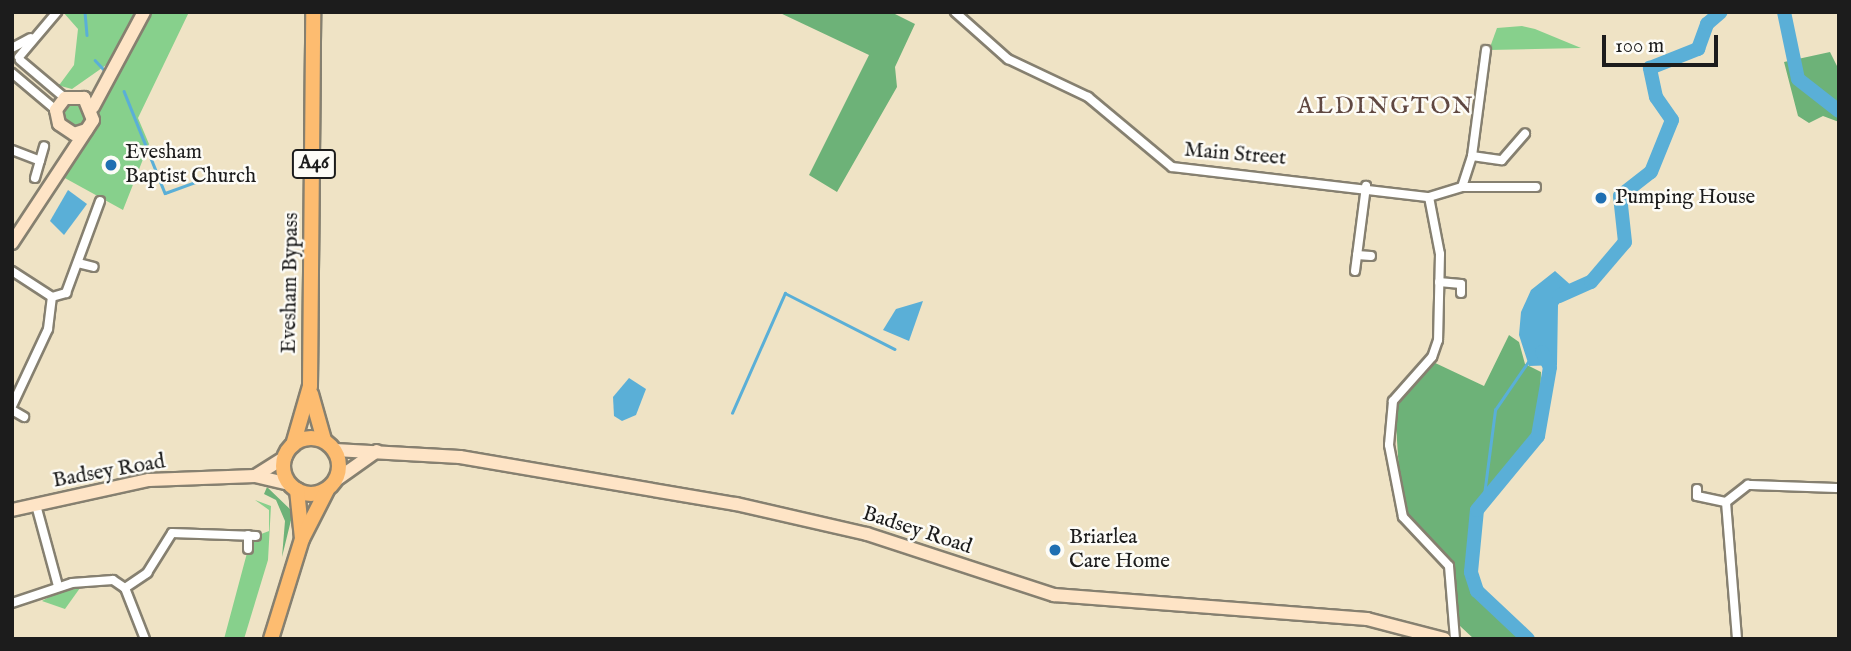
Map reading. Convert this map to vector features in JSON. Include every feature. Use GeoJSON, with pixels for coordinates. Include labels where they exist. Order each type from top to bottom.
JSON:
{"type":"FeatureCollection","features":[{"type":"Feature","properties":{"kind":"highway","name":"Evesham Bypass"},"geometry":{"type":"LineString","coordinates":[[289,451],[310,386],[313,12]]}},
{"type":"Feature","properties":{"kind":"highway","name":"Evesham Bypass"},"geometry":{"type":"LineString","coordinates":[[310,386],[329,445],[331,485]]}},
{"type":"Feature","properties":{"kind":"highway"},"geometry":{"type":"LineString","coordinates":[[302,539],[289,451],[329,445]]}},
{"type":"Feature","properties":{"kind":"highway"},"geometry":{"type":"LineString","coordinates":[[293,487],[331,485]]}},
{"type":"Feature","properties":{"kind":"highway"},"geometry":{"type":"LineString","coordinates":[[271,639],[302,539],[331,485]]}},
{"type":"Feature","properties":{"kind":"main road"},"geometry":{"type":"LineString","coordinates":[[12,243],[63,171],[86,130],[93,107],[144,12]]}},
{"type":"Feature","properties":{"kind":"main road"},"geometry":{"type":"LineString","coordinates":[[63,171],[62,128],[56,110],[72,97],[109,76]]}},
{"type":"Feature","properties":{"kind":"main road"},"geometry":{"type":"LineString","coordinates":[[72,97],[93,107]]}},
{"type":"Feature","properties":{"kind":"main road"},"geometry":{"type":"LineString","coordinates":[[62,128],[86,130]]}},
{"type":"Feature","properties":{"kind":"main road","name":"Badsey Road"},"geometry":{"type":"LineString","coordinates":[[329,445],[543,469],[748,507],[867,534],[1054,595],[1367,618],[1444,639]]}},
{"type":"Feature","properties":{"kind":"main road"},"geometry":{"type":"LineString","coordinates":[[255,476],[289,451]]}},
{"type":"Feature","properties":{"kind":"main road"},"geometry":{"type":"LineString","coordinates":[[331,485],[377,451]]}},
{"type":"Feature","properties":{"kind":"main road","name":"Badsey Road"},"geometry":{"type":"LineString","coordinates":[[12,510],[149,480],[255,476],[293,487]]}},
{"type":"Feature","properties":{"kind":"street"},"geometry":{"type":"LineString","coordinates":[[56,110],[12,72],[57,12]]}},
{"type":"Feature","properties":{"kind":"street","name":"Main Street"},"geometry":{"type":"LineString","coordinates":[[958,15],[1009,59],[1088,97],[1172,167],[1366,186],[1429,197]]}},
{"type":"Feature","properties":{"kind":"street"},"geometry":{"type":"LineString","coordinates":[[41,36],[12,49],[20,59],[72,97]]}},
{"type":"Feature","properties":{"kind":"street"},"geometry":{"type":"LineString","coordinates":[[1462,187],[1472,156],[1486,50]]}},
{"type":"Feature","properties":{"kind":"street"},"geometry":{"type":"LineString","coordinates":[[1472,156],[1502,160],[1525,134]]}},
{"type":"Feature","properties":{"kind":"street"},"geometry":{"type":"LineString","coordinates":[[35,178],[44,146]]}},
{"type":"Feature","properties":{"kind":"street"},"geometry":{"type":"LineString","coordinates":[[12,150],[40,161]]}},
{"type":"Feature","properties":{"kind":"street"},"geometry":{"type":"LineString","coordinates":[[1355,271],[1366,186]]}},
{"type":"Feature","properties":{"kind":"street"},"geometry":{"type":"LineString","coordinates":[[1455,639],[1457,605],[1449,566],[1403,517],[1389,445],[1393,401],[1436,348],[1439,282],[1429,197],[1462,187],[1536,187]]}},
{"type":"Feature","properties":{"kind":"street"},"geometry":{"type":"LineString","coordinates":[[52,297],[69,289],[100,201]]}},
{"type":"Feature","properties":{"kind":"street"},"geometry":{"type":"LineString","coordinates":[[1357,254],[1371,256]]}},
{"type":"Feature","properties":{"kind":"street"},"geometry":{"type":"LineString","coordinates":[[78,263],[94,267]]}},
{"type":"Feature","properties":{"kind":"street"},"geometry":{"type":"LineString","coordinates":[[12,271],[52,297]]}},
{"type":"Feature","properties":{"kind":"street"},"geometry":{"type":"LineString","coordinates":[[1439,282],[1461,284],[1461,293]]}},
{"type":"Feature","properties":{"kind":"street"},"geometry":{"type":"LineString","coordinates":[[24,417],[12,408],[48,329],[52,297]]}},
{"type":"Feature","properties":{"kind":"street"},"geometry":{"type":"LineString","coordinates":[[1697,489],[1698,496],[1726,502],[1748,485],[1839,488]]}},
{"type":"Feature","properties":{"kind":"street"},"geometry":{"type":"LineString","coordinates":[[1726,502],[1737,639]]}},
{"type":"Feature","properties":{"kind":"street"},"geometry":{"type":"LineString","coordinates":[[36,505],[58,586]]}},
{"type":"Feature","properties":{"kind":"street"},"geometry":{"type":"LineString","coordinates":[[125,588],[147,573],[161,542],[172,533],[252,536],[248,549]]}},
{"type":"Feature","properties":{"kind":"street"},"geometry":{"type":"LineString","coordinates":[[12,603],[58,586],[113,580],[125,588],[145,639]]}},
{"type":"Feature","properties":{"kind":"green space"},"geometry":{"type":"Polygon","coordinates":[[[63,12],[137,12],[112,61],[72,89],[53,84],[60,84],[74,65],[78,29],[63,12]]]}},
{"type":"Feature","properties":{"kind":"green space"},"geometry":{"type":"Polygon","coordinates":[[[149,12],[189,12],[138,118],[149,144],[123,210],[63,177],[149,12]]]}},
{"type":"Feature","properties":{"kind":"green space"},"geometry":{"type":"Polygon","coordinates":[[[778,12],[891,12],[915,24],[895,67],[897,87],[837,192],[809,175],[869,55],[778,12]]]}},
{"type":"Feature","properties":{"kind":"green space"},"geometry":{"type":"Polygon","coordinates":[[[1522,26],[1581,48],[1489,50],[1497,28],[1522,26]]]}},
{"type":"Feature","properties":{"kind":"green space"},"geometry":{"type":"Polygon","coordinates":[[[1830,52],[1839,70],[1839,122],[1823,116],[1809,123],[1798,116],[1784,62],[1830,52]]]}},
{"type":"Feature","properties":{"kind":"green space"},"geometry":{"type":"Polygon","coordinates":[[[77,100],[89,118],[79,129],[65,125],[62,108],[77,100]]]}},
{"type":"Feature","properties":{"kind":"green space"},"geometry":{"type":"Polygon","coordinates":[[[1509,335],[1519,342],[1525,364],[1541,372],[1540,409],[1530,442],[1477,510],[1471,572],[1477,592],[1520,629],[1522,639],[1474,639],[1460,626],[1450,559],[1413,524],[1401,503],[1395,409],[1431,361],[1484,386],[1509,335]]]}},
{"type":"Feature","properties":{"kind":"green space"},"geometry":{"type":"Polygon","coordinates":[[[267,487],[293,512],[282,557],[285,521],[276,500],[264,494],[267,487]]]}},
{"type":"Feature","properties":{"kind":"green space"},"geometry":{"type":"Polygon","coordinates":[[[255,500],[271,506],[268,560],[244,639],[224,639],[251,538],[269,531],[269,510],[255,500]]]}},
{"type":"Feature","properties":{"kind":"green space"},"geometry":{"type":"Polygon","coordinates":[[[80,588],[65,609],[42,601],[58,592],[80,588]]]}},
{"type":"Feature","properties":{"kind":"water"},"geometry":{"type":"Polygon","coordinates":[[[68,190],[87,204],[64,235],[50,221],[68,190]]]}},
{"type":"Feature","properties":{"kind":"water"},"geometry":{"type":"Polygon","coordinates":[[[1555,271],[1573,287],[1558,305],[1557,365],[1529,366],[1519,335],[1521,312],[1531,290],[1555,271]]]}},
{"type":"Feature","properties":{"kind":"water"},"geometry":{"type":"Polygon","coordinates":[[[923,301],[909,341],[883,330],[896,309],[923,301]]]}},
{"type":"Feature","properties":{"kind":"water"},"geometry":{"type":"Polygon","coordinates":[[[629,378],[646,389],[636,415],[622,421],[614,416],[613,397],[629,378]]]}},
{"type":"Feature","properties":{"kind":"waterway"},"geometry":{"type":"LineString","coordinates":[[85,12],[87,35]]}},
{"type":"Feature","properties":{"kind":"waterway"},"geometry":{"type":"LineString","coordinates":[[1559,296],[1591,282],[1625,242],[1620,196],[1651,172],[1672,120],[1656,97],[1650,68],[1698,49],[1707,24],[1721,12]]}},
{"type":"Feature","properties":{"kind":"waterway"},"geometry":{"type":"LineString","coordinates":[[1784,12],[1798,79],[1839,111]]}},
{"type":"Feature","properties":{"kind":"waterway"},"geometry":{"type":"LineString","coordinates":[[95,60],[107,73]]}},
{"type":"Feature","properties":{"kind":"waterway"},"geometry":{"type":"LineString","coordinates":[[124,91],[165,193],[201,180]]}},
{"type":"Feature","properties":{"kind":"waterway"},"geometry":{"type":"LineString","coordinates":[[732,413],[785,293],[895,349]]}},
{"type":"Feature","properties":{"kind":"waterway"},"geometry":{"type":"LineString","coordinates":[[1528,639],[1477,591],[1471,572],[1477,510],[1538,436],[1550,367],[1542,352]]}},
{"type":"Feature","properties":{"kind":"waterway"},"geometry":{"type":"LineString","coordinates":[[1484,495],[1495,410],[1528,362]]}},
{"type":"Feature","properties":{"kind":"place","name":"Evesham Baptist Church"},"geometry":{"type":"Point","coordinates":[111,165]}},
{"type":"Feature","properties":{"kind":"place","name":"Pumping House"},"geometry":{"type":"Point","coordinates":[1601,198]}},
{"type":"Feature","properties":{"kind":"place","name":"Briarlea Care Home"},"geometry":{"type":"Point","coordinates":[1055,550]}},
{"type":"Feature","properties":{"kind":"district","name":"ALDINGTON"},"geometry":{"type":"Point","coordinates":[1386,107]}}]}
